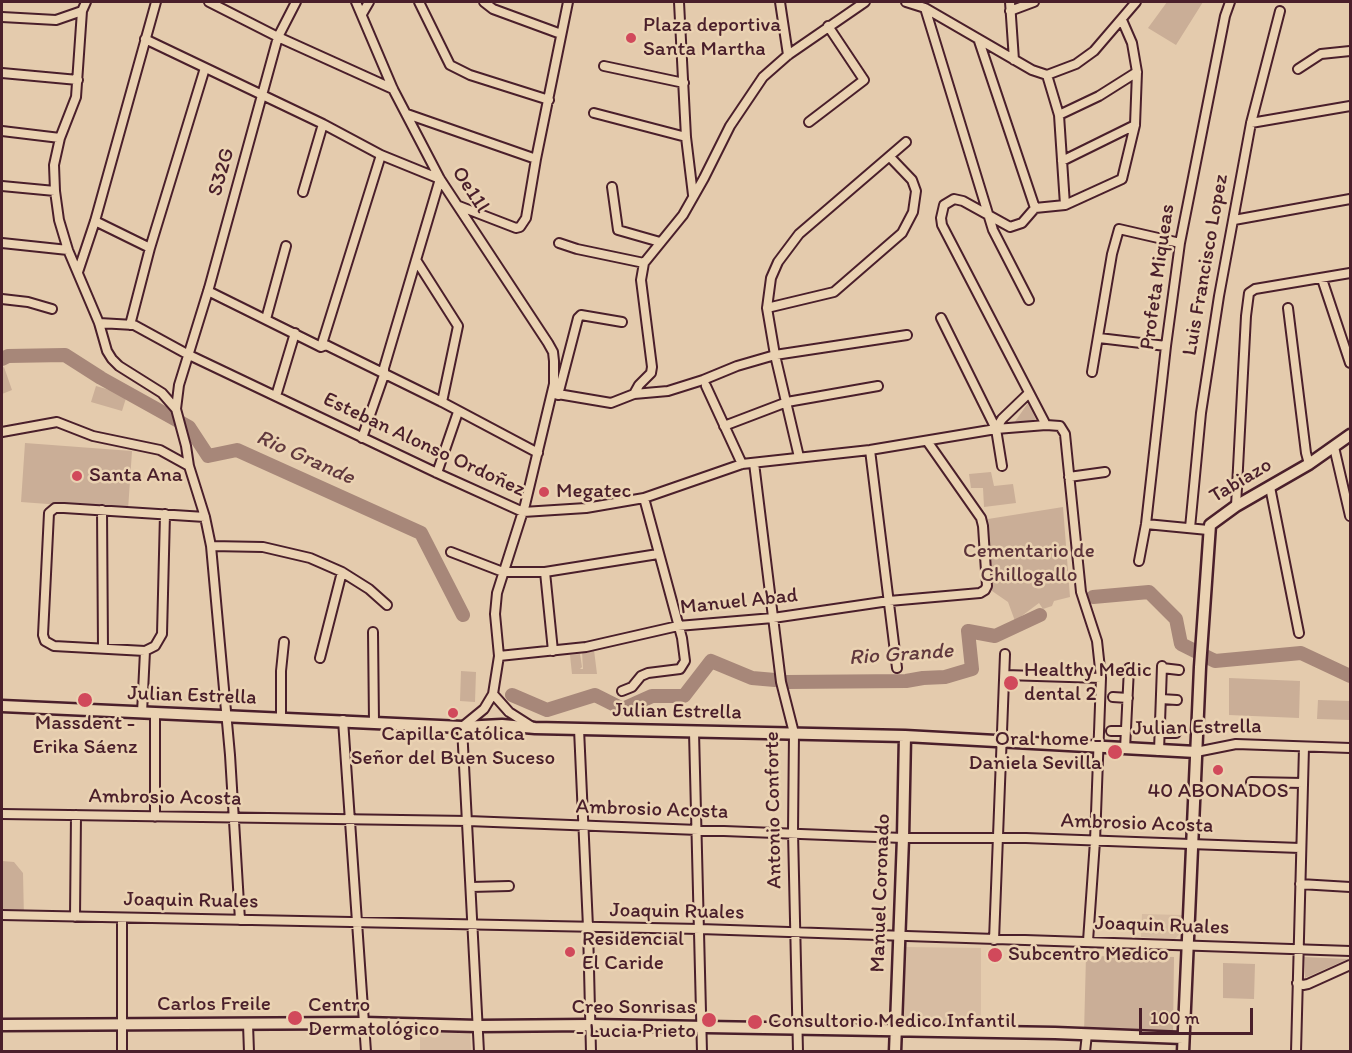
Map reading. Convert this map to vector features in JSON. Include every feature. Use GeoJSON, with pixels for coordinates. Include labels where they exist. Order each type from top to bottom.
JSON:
{"type":"FeatureCollection","features":[{"type":"Feature","properties":{"kind":"street"},"geometry":{"type":"LineString","coordinates":[[86,2],[82,11],[78,80],[74,106],[60,138],[54,165],[55,191],[62,233],[112,359],[119,366],[162,393],[176,410],[189,466],[205,517],[211,546],[235,818],[240,920]]}},
{"type":"Feature","properties":{"kind":"street"},"geometry":{"type":"LineString","coordinates":[[78,272],[95,221],[156,2]]}},
{"type":"Feature","properties":{"kind":"street"},"geometry":{"type":"LineString","coordinates":[[209,2],[219,4],[278,37],[393,88]]}},
{"type":"Feature","properties":{"kind":"street","name":"S32G"},"geometry":{"type":"LineString","coordinates":[[176,410],[179,385],[187,354],[208,291],[278,37],[296,2]]}},
{"type":"Feature","properties":{"kind":"street","name":"Oe11l"},"geometry":{"type":"LineString","coordinates":[[356,2],[393,88],[440,179],[553,352],[555,394]]}},
{"type":"Feature","properties":{"kind":"street"},"geometry":{"type":"LineString","coordinates":[[362,14],[369,2]]}},
{"type":"Feature","properties":{"kind":"street"},"geometry":{"type":"LineString","coordinates":[[419,2],[450,65],[470,75],[549,100]]}},
{"type":"Feature","properties":{"kind":"street"},"geometry":{"type":"LineString","coordinates":[[484,2],[493,9],[561,34]]}},
{"type":"Feature","properties":{"kind":"street"},"geometry":{"type":"LineString","coordinates":[[459,206],[516,228],[520,227],[526,218],[568,2]]}},
{"type":"Feature","properties":{"kind":"street"},"geometry":{"type":"LineString","coordinates":[[679,2],[686,137],[693,195]]}},
{"type":"Feature","properties":{"kind":"street"},"geometry":{"type":"LineString","coordinates":[[780,2],[788,55]]}},
{"type":"Feature","properties":{"kind":"street"},"geometry":{"type":"LineString","coordinates":[[634,394],[651,373],[652,368],[641,280],[644,263],[682,215],[730,126],[769,71],[788,55],[865,2]]}},
{"type":"Feature","properties":{"kind":"street"},"geometry":{"type":"LineString","coordinates":[[906,2],[925,8],[1032,70],[1047,75],[1076,63],[1094,51],[1136,2]]}},
{"type":"Feature","properties":{"kind":"street"},"geometry":{"type":"LineString","coordinates":[[1010,2],[1014,60]]}},
{"type":"Feature","properties":{"kind":"street"},"geometry":{"type":"LineString","coordinates":[[1010,11],[1034,2]]}},
{"type":"Feature","properties":{"kind":"street","name":"Profeta Miqueas"},"geometry":{"type":"LineString","coordinates":[[1139,561],[1146,524],[1180,243],[1220,39],[1230,2]]}},
{"type":"Feature","properties":{"kind":"street"},"geometry":{"type":"LineString","coordinates":[[925,8],[993,230],[1029,300]]}},
{"type":"Feature","properties":{"kind":"street"},"geometry":{"type":"LineString","coordinates":[[2,17],[56,20],[82,11]]}},
{"type":"Feature","properties":{"kind":"street","name":"Luis Francisco Lopez"},"geometry":{"type":"LineString","coordinates":[[1190,528],[1203,401],[1219,296],[1251,123],[1280,11]]}},
{"type":"Feature","properties":{"kind":"street"},"geometry":{"type":"LineString","coordinates":[[1046,425],[942,225],[941,218],[944,205],[954,199],[963,201],[1005,225],[1017,226],[1027,219],[1035,208],[1065,205],[1122,179],[1135,125],[1137,72],[1132,43],[1122,20]]}},
{"type":"Feature","properties":{"kind":"street"},"geometry":{"type":"LineString","coordinates":[[810,122],[864,80],[828,27]]}},
{"type":"Feature","properties":{"kind":"street"},"geometry":{"type":"LineString","coordinates":[[145,39],[323,124],[381,155],[440,179],[384,368],[384,375],[362,438]]}},
{"type":"Feature","properties":{"kind":"street"},"geometry":{"type":"LineString","coordinates":[[980,41],[1035,208]]}},
{"type":"Feature","properties":{"kind":"street"},"geometry":{"type":"LineString","coordinates":[[1298,69],[1321,54],[1350,51]]}},
{"type":"Feature","properties":{"kind":"street"},"geometry":{"type":"LineString","coordinates":[[604,66],[684,83]]}},
{"type":"Feature","properties":{"kind":"street"},"geometry":{"type":"LineString","coordinates":[[130,326],[150,248],[205,68]]}},
{"type":"Feature","properties":{"kind":"street"},"geometry":{"type":"LineString","coordinates":[[1059,115],[1099,96],[1137,72]]}},
{"type":"Feature","properties":{"kind":"street"},"geometry":{"type":"LineString","coordinates":[[2,73],[78,80]]}},
{"type":"Feature","properties":{"kind":"street"},"geometry":{"type":"LineString","coordinates":[[1047,75],[1059,115],[1065,205]]}},
{"type":"Feature","properties":{"kind":"street"},"geometry":{"type":"LineString","coordinates":[[1251,123],[1350,106]]}},
{"type":"Feature","properties":{"kind":"street"},"geometry":{"type":"LineString","coordinates":[[594,113],[686,137]]}},
{"type":"Feature","properties":{"kind":"street"},"geometry":{"type":"LineString","coordinates":[[407,114],[536,159]]}},
{"type":"Feature","properties":{"kind":"street"},"geometry":{"type":"LineString","coordinates":[[303,192],[323,124]]}},
{"type":"Feature","properties":{"kind":"street"},"geometry":{"type":"LineString","coordinates":[[1062,161],[1135,125]]}},
{"type":"Feature","properties":{"kind":"street"},"geometry":{"type":"LineString","coordinates":[[2,131],[60,138]]}},
{"type":"Feature","properties":{"kind":"street"},"geometry":{"type":"LineString","coordinates":[[799,457],[775,355],[767,308],[771,278],[788,247],[799,234],[906,142]]}},
{"type":"Feature","properties":{"kind":"street"},"geometry":{"type":"LineString","coordinates":[[321,347],[381,155]]}},
{"type":"Feature","properties":{"kind":"street"},"geometry":{"type":"LineString","coordinates":[[767,308],[834,292],[902,233],[913,213],[916,191],[912,180],[890,157]]}},
{"type":"Feature","properties":{"kind":"street"},"geometry":{"type":"LineString","coordinates":[[2,186],[55,191]]}},
{"type":"Feature","properties":{"kind":"street"},"geometry":{"type":"LineString","coordinates":[[612,187],[618,230],[660,242]]}},
{"type":"Feature","properties":{"kind":"street"},"geometry":{"type":"LineString","coordinates":[[1234,220],[1350,199]]}},
{"type":"Feature","properties":{"kind":"street"},"geometry":{"type":"LineString","coordinates":[[95,221],[150,248]]}},
{"type":"Feature","properties":{"kind":"street"},"geometry":{"type":"LineString","coordinates":[[1092,372],[1112,254],[1119,229],[1180,243]]}},
{"type":"Feature","properties":{"kind":"street"},"geometry":{"type":"LineString","coordinates":[[2,243],[68,250]]}},
{"type":"Feature","properties":{"kind":"street"},"geometry":{"type":"LineString","coordinates":[[560,243],[577,249],[644,263]]}},
{"type":"Feature","properties":{"kind":"street"},"geometry":{"type":"LineString","coordinates":[[266,319],[286,246]]}},
{"type":"Feature","properties":{"kind":"street"},"geometry":{"type":"LineString","coordinates":[[416,260],[458,326],[441,402]]}},
{"type":"Feature","properties":{"kind":"street"},"geometry":{"type":"LineString","coordinates":[[1236,506],[1248,295],[1255,289],[1350,273]]}},
{"type":"Feature","properties":{"kind":"street"},"geometry":{"type":"LineString","coordinates":[[1322,279],[1350,363]]}},
{"type":"Feature","properties":{"kind":"street"},"geometry":{"type":"LineString","coordinates":[[208,291],[321,347],[326,345],[538,453]]}},
{"type":"Feature","properties":{"kind":"street"},"geometry":{"type":"LineString","coordinates":[[2,299],[28,302],[52,309]]}},
{"type":"Feature","properties":{"kind":"street"},"geometry":{"type":"LineString","coordinates":[[1288,308],[1309,464]]}},
{"type":"Feature","properties":{"kind":"street"},"geometry":{"type":"LineString","coordinates":[[479,1052],[462,727],[484,709],[493,694],[499,656],[495,614],[497,593],[523,512],[578,318],[581,315],[622,322]]}},
{"type":"Feature","properties":{"kind":"street"},"geometry":{"type":"LineString","coordinates":[[941,318],[996,429],[1002,466]]}},
{"type":"Feature","properties":{"kind":"street","name":"Esteban Alonso Ordoñez"},"geometry":{"type":"LineString","coordinates":[[99,323],[135,325],[187,354],[523,512],[586,508],[644,498],[742,464],[870,450],[996,429],[1046,425],[1062,427],[1065,434],[1069,477]]}},
{"type":"Feature","properties":{"kind":"street"},"geometry":{"type":"LineString","coordinates":[[276,396],[295,333]]}},
{"type":"Feature","properties":{"kind":"street"},"geometry":{"type":"LineString","coordinates":[[555,394],[611,403],[634,394],[668,391],[775,355],[907,334]]}},
{"type":"Feature","properties":{"kind":"street"},"geometry":{"type":"LineString","coordinates":[[1099,338],[1166,346]]}},
{"type":"Feature","properties":{"kind":"street"},"geometry":{"type":"LineString","coordinates":[[724,426],[787,402],[878,386]]}},
{"type":"Feature","properties":{"kind":"street"},"geometry":{"type":"LineString","coordinates":[[706,387],[742,464]]}},
{"type":"Feature","properties":{"kind":"street"},"geometry":{"type":"LineString","coordinates":[[996,429],[1002,419],[1028,394]]}},
{"type":"Feature","properties":{"kind":"street"},"geometry":{"type":"LineString","coordinates":[[437,473],[458,412]]}},
{"type":"Feature","properties":{"kind":"street"},"geometry":{"type":"LineString","coordinates":[[2,432],[57,422],[93,436],[160,450],[189,466]]}},
{"type":"Feature","properties":{"kind":"street","name":"Tabiazo"},"geometry":{"type":"LineString","coordinates":[[1146,524],[1208,530],[1212,522],[1309,464],[1350,435]]}},
{"type":"Feature","properties":{"kind":"street","name":"Manuel Abad"},"geometry":{"type":"LineString","coordinates":[[499,656],[586,647],[678,626],[773,618],[985,590],[987,586],[981,518],[927,441]]}},
{"type":"Feature","properties":{"kind":"street"},"geometry":{"type":"LineString","coordinates":[[1334,447],[1350,516]]}},
{"type":"Feature","properties":{"kind":"street"},"geometry":{"type":"LineString","coordinates":[[870,450],[897,668]]}},
{"type":"Feature","properties":{"kind":"street","name":"Antonio Conforte"},"geometry":{"type":"LineString","coordinates":[[754,463],[781,682],[794,733],[793,832],[798,1052]]}},
{"type":"Feature","properties":{"kind":"street"},"geometry":{"type":"LineString","coordinates":[[1088,941],[1095,841],[1101,678],[1097,641],[1081,592],[1069,477],[1105,472]]}},
{"type":"Feature","properties":{"kind":"street"},"geometry":{"type":"LineString","coordinates":[[1270,486],[1299,633]]}},
{"type":"Feature","properties":{"kind":"street"},"geometry":{"type":"LineString","coordinates":[[622,691],[628,690],[640,676],[680,669],[684,666],[685,661],[644,498]]}},
{"type":"Feature","properties":{"kind":"street"},"geometry":{"type":"LineString","coordinates":[[165,514],[162,634],[155,646],[145,651],[51,645],[45,641],[43,635],[49,513],[55,508],[102,510],[165,514],[205,517]]}},
{"type":"Feature","properties":{"kind":"street"},"geometry":{"type":"LineString","coordinates":[[102,510],[103,648]]}},
{"type":"Feature","properties":{"kind":"street"},"geometry":{"type":"LineString","coordinates":[[1184,1052],[1191,842],[1208,530]]}},
{"type":"Feature","properties":{"kind":"street"},"geometry":{"type":"LineString","coordinates":[[211,546],[263,548],[310,558],[342,572],[369,589],[387,605]]}},
{"type":"Feature","properties":{"kind":"street"},"geometry":{"type":"LineString","coordinates":[[452,552],[503,572],[545,572],[658,554]]}},
{"type":"Feature","properties":{"kind":"street"},"geometry":{"type":"LineString","coordinates":[[320,658],[342,572]]}},
{"type":"Feature","properties":{"kind":"street"},"geometry":{"type":"LineString","coordinates":[[545,572],[553,651]]}},
{"type":"Feature","properties":{"kind":"street"},"geometry":{"type":"LineString","coordinates":[[373,632],[374,722]]}},
{"type":"Feature","properties":{"kind":"street"},"geometry":{"type":"LineString","coordinates":[[281,719],[281,671],[284,642]]}},
{"type":"Feature","properties":{"kind":"street"},"geometry":{"type":"LineString","coordinates":[[142,713],[145,651]]}},
{"type":"Feature","properties":{"kind":"street"},"geometry":{"type":"LineString","coordinates":[[994,940],[1005,654]]}},
{"type":"Feature","properties":{"kind":"street"},"geometry":{"type":"LineString","coordinates":[[1159,751],[1162,667],[1179,670]]}},
{"type":"Feature","properties":{"kind":"street"},"geometry":{"type":"LineString","coordinates":[[1125,749],[1129,668]]}},
{"type":"Feature","properties":{"kind":"street"},"geometry":{"type":"LineString","coordinates":[[1005,675],[1101,678]]}},
{"type":"Feature","properties":{"kind":"street"},"geometry":{"type":"LineString","coordinates":[[493,694],[509,712],[535,728]]}},
{"type":"Feature","properties":{"kind":"street"},"geometry":{"type":"LineString","coordinates":[[1113,697],[1128,698]]}},
{"type":"Feature","properties":{"kind":"street"},"geometry":{"type":"LineString","coordinates":[[1161,699],[1177,700]]}},
{"type":"Feature","properties":{"kind":"street","name":"Julian Estrella"},"geometry":{"type":"LineString","coordinates":[[2,706],[462,727],[502,725],[535,728],[905,736],[1159,751],[1196,752],[1236,744],[1350,748]]}},
{"type":"Feature","properties":{"kind":"street"},"geometry":{"type":"LineString","coordinates":[[155,714],[155,817]]}},
{"type":"Feature","properties":{"kind":"street"},"geometry":{"type":"LineString","coordinates":[[343,720],[366,1052]]}},
{"type":"Feature","properties":{"kind":"street"},"geometry":{"type":"LineString","coordinates":[[579,729],[591,1052]]}},
{"type":"Feature","properties":{"kind":"street"},"geometry":{"type":"LineString","coordinates":[[1111,731],[1126,731]]}},
{"type":"Feature","properties":{"kind":"street"},"geometry":{"type":"LineString","coordinates":[[694,732],[702,1052]]}},
{"type":"Feature","properties":{"kind":"street"},"geometry":{"type":"LineString","coordinates":[[1160,733],[1176,733]]}},
{"type":"Feature","properties":{"kind":"street","name":"Manuel Coronado"},"geometry":{"type":"LineString","coordinates":[[894,1052],[900,936],[905,736]]}},
{"type":"Feature","properties":{"kind":"street"},"geometry":{"type":"LineString","coordinates":[[1296,1052],[1304,747]]}},
{"type":"Feature","properties":{"kind":"street"},"geometry":{"type":"LineString","coordinates":[[1251,782],[1303,783]]}},
{"type":"Feature","properties":{"kind":"street","name":"Ambrosio Acosta"},"geometry":{"type":"LineString","coordinates":[[2,814],[468,821],[903,838],[1191,842],[1300,848]]}},
{"type":"Feature","properties":{"kind":"street"},"geometry":{"type":"LineString","coordinates":[[75,917],[76,815]]}},
{"type":"Feature","properties":{"kind":"street"},"geometry":{"type":"LineString","coordinates":[[1300,884],[1350,887]]}},
{"type":"Feature","properties":{"kind":"street"},"geometry":{"type":"LineString","coordinates":[[471,887],[509,886]]}},
{"type":"Feature","properties":{"kind":"street","name":"Joaquin Ruales"},"geometry":{"type":"LineString","coordinates":[[2,915],[700,929],[1350,951]]}},
{"type":"Feature","properties":{"kind":"street"},"geometry":{"type":"LineString","coordinates":[[122,918],[122,1052]]}},
{"type":"Feature","properties":{"kind":"street"},"geometry":{"type":"LineString","coordinates":[[1297,982],[1303,985],[1308,984],[1350,964]]}},
{"type":"Feature","properties":{"kind":"street","name":"Carlos Freile"},"geometry":{"type":"LineString","coordinates":[[2,1025],[364,1023],[478,1026],[590,1025],[1087,1034],[1183,1038]]}},
{"type":"Feature","properties":{"kind":"street"},"geometry":{"type":"LineString","coordinates":[[248,1024],[249,1052]]}},
{"type":"Feature","properties":{"kind":"street"},"geometry":{"type":"LineString","coordinates":[[1085,1052],[1087,1034]]}},
{"type":"Feature","properties":{"kind":"shaded area"},"geometry":{"type":"Polygon","coordinates":[[[1142,914],[1182,915],[1182,931],[1175,939],[1141,937],[1142,914]]]}},
{"type":"Feature","properties":{"kind":"shaded area"},"geometry":{"type":"Polygon","coordinates":[[[905,947],[981,948],[981,1025],[903,1022],[905,947]]]}},
{"type":"Feature","properties":{"kind":"shaded area"},"geometry":{"type":"Polygon","coordinates":[[[470,1031],[471,1051],[420,1051],[420,1032],[470,1031]]]}},
{"type":"Feature","properties":{"kind":"green space"},"geometry":{"type":"Polygon","coordinates":[[[1167,2],[1203,2],[1176,45],[1148,28],[1167,2]]]}},
{"type":"Feature","properties":{"kind":"green space"},"geometry":{"type":"Polygon","coordinates":[[[4,367],[12,390],[2,394],[2,368],[4,367]]]}},
{"type":"Feature","properties":{"kind":"green space"},"geometry":{"type":"Polygon","coordinates":[[[96,386],[127,395],[122,411],[91,402],[96,386]]]}},
{"type":"Feature","properties":{"kind":"green space"},"geometry":{"type":"Polygon","coordinates":[[[1028,403],[1036,420],[1014,423],[1028,403]]]}},
{"type":"Feature","properties":{"kind":"green space","name":"Santa Ana"},"geometry":{"type":"Polygon","coordinates":[[[25,443],[132,451],[128,510],[21,502],[25,443]]]}},
{"type":"Feature","properties":{"kind":"green space"},"geometry":{"type":"Polygon","coordinates":[[[991,472],[994,486],[1013,484],[1016,503],[984,507],[983,488],[971,488],[969,474],[991,472]]]}},
{"type":"Feature","properties":{"kind":"green space","name":"Cementario de Chillogallo"},"geometry":{"type":"Polygon","coordinates":[[[1063,507],[1070,597],[1054,601],[1052,606],[1043,609],[1039,603],[1015,621],[1008,602],[992,591],[988,519],[1063,507]]]}},
{"type":"Feature","properties":{"kind":"green space"},"geometry":{"type":"Polygon","coordinates":[[[594,650],[597,674],[572,674],[570,655],[580,654],[582,667],[580,669],[583,669],[582,651],[594,650]]]}},
{"type":"Feature","properties":{"kind":"green space"},"geometry":{"type":"Polygon","coordinates":[[[461,671],[476,672],[475,702],[460,701],[461,671]]]}},
{"type":"Feature","properties":{"kind":"green space"},"geometry":{"type":"Polygon","coordinates":[[[1229,678],[1300,681],[1299,718],[1229,715],[1229,678]]]}},
{"type":"Feature","properties":{"kind":"green space"},"geometry":{"type":"Polygon","coordinates":[[[1318,700],[1350,701],[1350,720],[1317,719],[1318,700]]]}},
{"type":"Feature","properties":{"kind":"green space"},"geometry":{"type":"Polygon","coordinates":[[[2,861],[14,862],[23,873],[24,919],[2,919],[2,861]]]}},
{"type":"Feature","properties":{"kind":"green space"},"geometry":{"type":"Polygon","coordinates":[[[1086,956],[1174,957],[1173,1034],[1084,1033],[1086,956]]]}},
{"type":"Feature","properties":{"kind":"green space"},"geometry":{"type":"Polygon","coordinates":[[[1304,957],[1348,959],[1305,978],[1304,957]]]}},
{"type":"Feature","properties":{"kind":"green space"},"geometry":{"type":"Polygon","coordinates":[[[1223,963],[1255,964],[1254,999],[1223,998],[1223,963]]]}},
{"type":"Feature","properties":{"kind":"waterway","name":"Rio Grande"},"geometry":{"type":"LineString","coordinates":[[2,359],[8,356],[65,355],[101,378],[189,427],[208,456],[237,450],[421,533],[463,615]]}},
{"type":"Feature","properties":{"kind":"waterway","name":"Rio Grande"},"geometry":{"type":"LineString","coordinates":[[1093,597],[1149,592],[1176,619],[1181,644],[1215,661],[1301,653],[1350,676]]}},
{"type":"Feature","properties":{"kind":"waterway","name":"Rio Grande"},"geometry":{"type":"LineString","coordinates":[[787,682],[906,681],[945,677],[972,669],[968,631],[995,636],[1040,615]]}},
{"type":"Feature","properties":{"kind":"waterway","name":"Rio Grande"},"geometry":{"type":"LineString","coordinates":[[512,695],[547,710],[595,695],[623,709],[652,696],[684,696],[711,661],[752,678],[775,680]]}},
{"type":"Feature","properties":{"kind":"place","name":"Plaza deportiva Santa Martha"},"geometry":{"type":"Point","coordinates":[631,38]}},
{"type":"Feature","properties":{"kind":"place","name":"Santa Ana"},"geometry":{"type":"Point","coordinates":[77,476]}},
{"type":"Feature","properties":{"kind":"place","name":"Megatec"},"geometry":{"type":"Point","coordinates":[544,492]}},
{"type":"Feature","properties":{"kind":"place","name":"Healthy Medic dental 2"},"geometry":{"type":"Point","coordinates":[1011,683]}},
{"type":"Feature","properties":{"kind":"place","name":"Massdent - Erika Sáenz"},"geometry":{"type":"Point","coordinates":[85,700]}},
{"type":"Feature","properties":{"kind":"place","name":"Capilla Católica Señor del Buen Suceso"},"geometry":{"type":"Point","coordinates":[453,713]}},
{"type":"Feature","properties":{"kind":"place","name":"Oral home - Daniela Sevilla"},"geometry":{"type":"Point","coordinates":[1115,752]}},
{"type":"Feature","properties":{"kind":"place","name":"40 ABONADOS"},"geometry":{"type":"Point","coordinates":[1218,770]}},
{"type":"Feature","properties":{"kind":"place","name":"Residencial El Caride"},"geometry":{"type":"Point","coordinates":[570,952]}},
{"type":"Feature","properties":{"kind":"place","name":"Subcentro Medico"},"geometry":{"type":"Point","coordinates":[995,955]}},
{"type":"Feature","properties":{"kind":"place","name":"Centro Dermatológico"},"geometry":{"type":"Point","coordinates":[295,1018]}},
{"type":"Feature","properties":{"kind":"place","name":"Creo Sonrisas - Lucia Prieto"},"geometry":{"type":"Point","coordinates":[709,1020]}},
{"type":"Feature","properties":{"kind":"place","name":"Consultorio Medico Infantil"},"geometry":{"type":"Point","coordinates":[755,1022]}}]}
